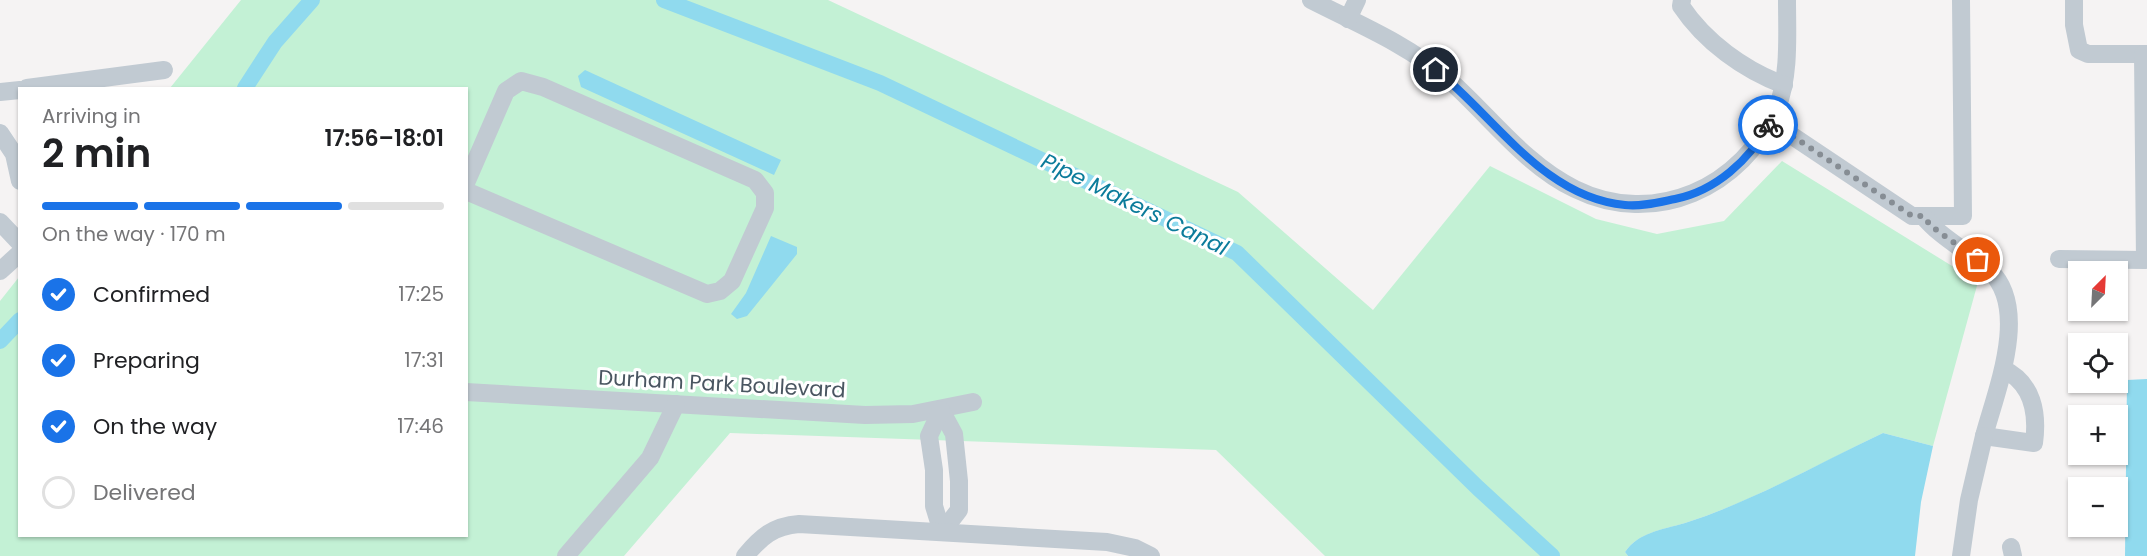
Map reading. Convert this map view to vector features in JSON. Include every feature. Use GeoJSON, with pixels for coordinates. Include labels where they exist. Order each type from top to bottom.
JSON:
{"type":"FeatureCollection","features":[{"type":"Feature","properties":{"kind":"street"},"geometry":{"type":"LineString","coordinates":[[1311,0],[1391,39],[1424,60],[1545,172],[1597,200],[1627,205],[1683,197],[1708,188],[1728,174],[1759,143],[1784,85],[1787,0]]}},
{"type":"Feature","properties":{"kind":"street"},"geometry":{"type":"LineString","coordinates":[[1348,19],[1357,0]]}},
{"type":"Feature","properties":{"kind":"street"},"geometry":{"type":"LineString","coordinates":[[1682,0],[1681,6],[1688,16],[1737,62],[1754,74],[1784,85]]}},
{"type":"Feature","properties":{"kind":"street"},"geometry":{"type":"LineString","coordinates":[[1770,121],[1912,216],[1963,216],[1961,0]]}},
{"type":"Feature","properties":{"kind":"street"},"geometry":{"type":"LineString","coordinates":[[2059,260],[2146,260],[2145,54],[2088,54],[2079,50],[2075,32],[2074,0]]}},
{"type":"Feature","properties":{"kind":"street"},"geometry":{"type":"LineString","coordinates":[[44,87],[130,82],[164,70]]}},
{"type":"Feature","properties":{"kind":"street"},"geometry":{"type":"LineString","coordinates":[[468,178],[506,92],[521,81],[543,87],[755,180],[765,193],[765,208],[732,281],[720,291],[708,294],[468,192]]}},
{"type":"Feature","properties":{"kind":"street"},"geometry":{"type":"LineString","coordinates":[[0,92],[18,90]]}},
{"type":"Feature","properties":{"kind":"street"},"geometry":{"type":"LineString","coordinates":[[0,133],[11,148],[18,174]]}},
{"type":"Feature","properties":{"kind":"street"},"geometry":{"type":"LineString","coordinates":[[1923,216],[1931,226],[1988,269],[2004,290],[2009,327],[2003,369],[1969,501],[1961,556]]}},
{"type":"Feature","properties":{"kind":"street"},"geometry":{"type":"LineString","coordinates":[[0,222],[18,241]]}},
{"type":"Feature","properties":{"kind":"street"},"geometry":{"type":"LineString","coordinates":[[1984,436],[2034,443],[2036,420],[2031,399],[2020,381],[2003,369]]}},
{"type":"Feature","properties":{"kind":"street","name":"Durham Park Boulevard"},"geometry":{"type":"LineString","coordinates":[[468,392],[865,415],[913,414],[973,402]]}},
{"type":"Feature","properties":{"kind":"street"},"geometry":{"type":"LineString","coordinates":[[566,556],[650,458],[676,404]]}},
{"type":"Feature","properties":{"kind":"street"},"geometry":{"type":"LineString","coordinates":[[941,410],[954,434],[958,460],[958,510],[942,532]]}},
{"type":"Feature","properties":{"kind":"street"},"geometry":{"type":"LineString","coordinates":[[941,410],[929,435],[933,462],[934,506],[942,532]]}},
{"type":"Feature","properties":{"kind":"street"},"geometry":{"type":"LineString","coordinates":[[933,462],[958,460]]}},
{"type":"Feature","properties":{"kind":"street"},"geometry":{"type":"LineString","coordinates":[[745,556],[767,533],[789,525],[1107,542],[1134,548],[1151,556]]}},
{"type":"Feature","properties":{"kind":"green space"},"geometry":{"type":"Polygon","coordinates":[[[241,0],[828,0],[1238,192],[1373,310],[1490,166],[1596,219],[1657,234],[1724,221],[1782,161],[1978,282],[1933,446],[1883,433],[1736,504],[1644,536],[1625,552],[1628,556],[1325,556],[1216,450],[730,433],[624,556],[0,556],[0,301],[18,278],[18,537],[468,537],[468,87],[171,87],[241,0]]]}},
{"type":"Feature","properties":{"kind":"water"},"geometry":{"type":"Polygon","coordinates":[[[585,70],[781,160],[774,175],[581,87],[578,76],[585,70]]]}},
{"type":"Feature","properties":{"kind":"water"},"geometry":{"type":"Polygon","coordinates":[[[771,236],[797,247],[797,254],[747,316],[737,319],[731,314],[746,293],[771,236]]]}},
{"type":"Feature","properties":{"kind":"water"},"geometry":{"type":"Polygon","coordinates":[[[2147,379],[2147,556],[2125,556],[2125,537],[2128,537],[2128,477],[2126,477],[2126,465],[2128,465],[2128,380],[2147,379]]]}},
{"type":"Feature","properties":{"kind":"water"},"geometry":{"type":"Polygon","coordinates":[[[1883,433],[1933,446],[1921,502],[1915,556],[1628,556],[1625,552],[1644,536],[1736,504],[1883,433]]]}},
{"type":"Feature","properties":{"kind":"waterway"},"geometry":{"type":"LineString","coordinates":[[246,87],[275,42],[312,0]]}},
{"type":"Feature","properties":{"kind":"waterway","name":"Pipe Makers Canal"},"geometry":{"type":"LineString","coordinates":[[664,0],[880,83],[1237,253],[1478,488],[1552,556]]}},
{"type":"Feature","properties":{"kind":"waterway"},"geometry":{"type":"LineString","coordinates":[[0,341],[18,322]]}},
{"type":"Feature","properties":{"kind":"way so far"},"geometry":{"type":"LineString","coordinates":[[1768,125],[1770,121],[1912,216],[1923,216],[1931,226],[1978,260]]}},
{"type":"Feature","properties":{"kind":"route"},"geometry":{"type":"LineString","coordinates":[[1436,70],[1545,172],[1597,200],[1627,205],[1683,197],[1708,188],[1728,174],[1759,143],[1768,125]]}}]}
